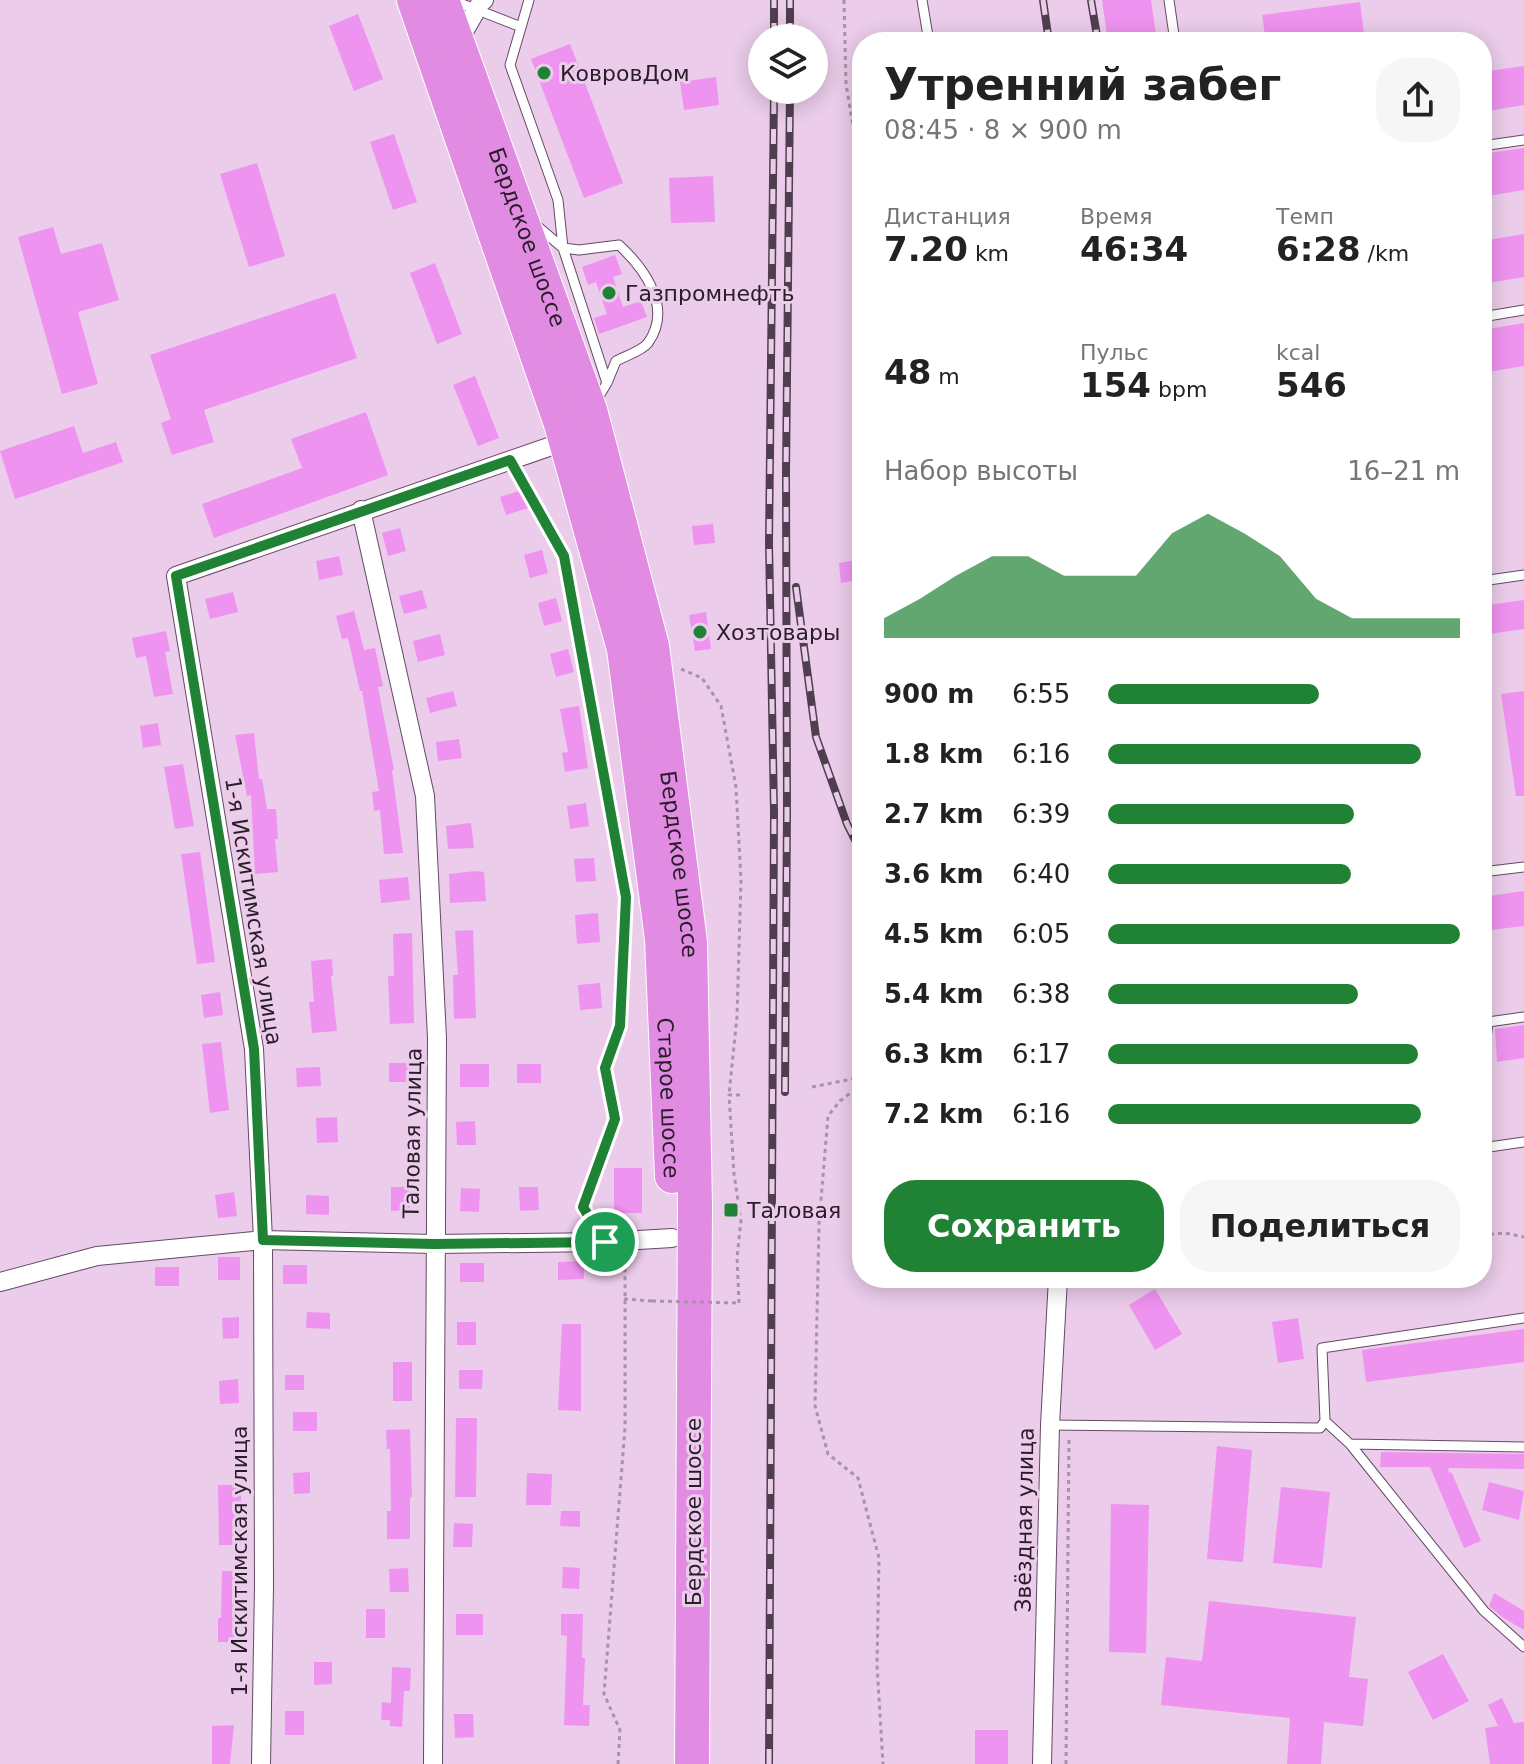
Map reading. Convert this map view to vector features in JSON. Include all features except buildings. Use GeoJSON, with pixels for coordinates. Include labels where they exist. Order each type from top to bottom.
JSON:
{"type":"FeatureCollection","features":[{"type":"Feature","properties":{"kind":"highway","name":"Бердское шоссе"},"geometry":{"type":"LineString","coordinates":[[414,0],[482,189],[566,441]]}},
{"type":"Feature","properties":{"kind":"highway","name":"Бердское шоссе"},"geometry":{"type":"LineString","coordinates":[[442,0],[518,208],[598,397],[652,646],[690,942],[695,1206],[692,1764]]}},
{"type":"Feature","properties":{"kind":"highway","name":"Старое шоссе"},"geometry":{"type":"LineString","coordinates":[[566,441],[624,649],[662,939],[672,1238],[669,1764]]}},
{"type":"Feature","properties":{"kind":"street"},"geometry":{"type":"LineString","coordinates":[[456,45],[481,3]]}},
{"type":"Feature","properties":{"kind":"street","name":"1-я Искитимская улица"},"geometry":{"type":"LineString","coordinates":[[261,1764],[263,1240],[254,1049],[176,576],[566,441]]}},
{"type":"Feature","properties":{"kind":"street","name":"Таловая улица"},"geometry":{"type":"LineString","coordinates":[[361,510],[425,796],[437,1038],[433,1764]]}},
{"type":"Feature","properties":{"kind":"street"},"geometry":{"type":"LineString","coordinates":[[0,1282],[97,1256],[263,1240],[434,1244],[672,1238]]}},
{"type":"Feature","properties":{"kind":"street","name":"Звёздная улица"},"geometry":{"type":"LineString","coordinates":[[1042,1764],[1050,1425],[1057,1288]]}},
{"type":"Feature","properties":{"kind":"lane"},"geometry":{"type":"LineString","coordinates":[[452,0],[481,3],[521,27]]}},
{"type":"Feature","properties":{"kind":"lane"},"geometry":{"type":"LineString","coordinates":[[529,0],[510,65],[558,200],[563,248],[598,397]]}},
{"type":"Feature","properties":{"kind":"lane"},"geometry":{"type":"LineString","coordinates":[[922,0],[927,32]]}},
{"type":"Feature","properties":{"kind":"lane"},"geometry":{"type":"LineString","coordinates":[[1169,0],[1174,32]]}},
{"type":"Feature","properties":{"kind":"lane"},"geometry":{"type":"LineString","coordinates":[[1492,145],[1524,140]]}},
{"type":"Feature","properties":{"kind":"lane"},"geometry":{"type":"LineString","coordinates":[[518,208],[563,248],[579,250],[619,245],[637,262],[655,291],[658,321],[647,345],[616,361],[598,397]]}},
{"type":"Feature","properties":{"kind":"lane"},"geometry":{"type":"LineString","coordinates":[[1492,315],[1524,310]]}},
{"type":"Feature","properties":{"kind":"lane"},"geometry":{"type":"LineString","coordinates":[[1492,580],[1524,575]]}},
{"type":"Feature","properties":{"kind":"lane"},"geometry":{"type":"LineString","coordinates":[[1492,871],[1524,867]]}},
{"type":"Feature","properties":{"kind":"lane"},"geometry":{"type":"LineString","coordinates":[[1492,1021],[1524,1017]]}},
{"type":"Feature","properties":{"kind":"lane"},"geometry":{"type":"LineString","coordinates":[[1492,1147],[1524,1142]]}},
{"type":"Feature","properties":{"kind":"lane"},"geometry":{"type":"LineString","coordinates":[[1050,1425],[1320,1428],[1325,1421],[1322,1348],[1524,1318]]}},
{"type":"Feature","properties":{"kind":"lane"},"geometry":{"type":"LineString","coordinates":[[1325,1421],[1350,1444],[1484,1611],[1524,1647]]}},
{"type":"Feature","properties":{"kind":"lane"},"geometry":{"type":"LineString","coordinates":[[1350,1444],[1524,1447]]}},
{"type":"Feature","properties":{"kind":"path"},"geometry":{"type":"LineString","coordinates":[[844,0],[846,84],[852,120]]}},
{"type":"Feature","properties":{"kind":"path"},"geometry":{"type":"LineString","coordinates":[[510,460],[564,556],[626,897],[620,1026],[605,1068],[615,1119],[583,1207],[605,1242],[625,1263],[625,1428],[604,1694],[620,1730],[618,1764]]}},
{"type":"Feature","properties":{"kind":"path"},"geometry":{"type":"LineString","coordinates":[[624,1299],[739,1303],[737,1257],[741,1221],[734,1174],[729,1095],[737,1016],[741,880],[736,787],[721,706],[702,678],[682,671],[677,662]]}},
{"type":"Feature","properties":{"kind":"path"},"geometry":{"type":"LineString","coordinates":[[812,1087],[852,1079]]}},
{"type":"Feature","properties":{"kind":"path"},"geometry":{"type":"LineString","coordinates":[[852,1092],[828,1116],[819,1224],[815,1406],[828,1454],[858,1478],[879,1558],[877,1665],[883,1764]]}},
{"type":"Feature","properties":{"kind":"path"},"geometry":{"type":"LineString","coordinates":[[729,1095],[740,1095]]}},
{"type":"Feature","properties":{"kind":"path"},"geometry":{"type":"LineString","coordinates":[[1492,1234],[1524,1237]]}},
{"type":"Feature","properties":{"kind":"path"},"geometry":{"type":"LineString","coordinates":[[1066,1764],[1070,1425]]}},
{"type":"Feature","properties":{"kind":"railway"},"geometry":{"type":"LineString","coordinates":[[774,0],[774,24]]}},
{"type":"Feature","properties":{"kind":"railway"},"geometry":{"type":"LineString","coordinates":[[790,0],[790,24]]}},
{"type":"Feature","properties":{"kind":"railway"},"geometry":{"type":"LineString","coordinates":[[1043,0],[1048,32]]}},
{"type":"Feature","properties":{"kind":"railway"},"geometry":{"type":"LineString","coordinates":[[1091,0],[1096,32]]}},
{"type":"Feature","properties":{"kind":"railway"},"geometry":{"type":"LineString","coordinates":[[769,1764],[774,811],[769,543],[774,104]]}},
{"type":"Feature","properties":{"kind":"railway"},"geometry":{"type":"LineString","coordinates":[[785,1092],[790,104]]}},
{"type":"Feature","properties":{"kind":"railway"},"geometry":{"type":"LineString","coordinates":[[796,587],[816,737],[852,834]]}},
{"type":"Feature","properties":{"kind":"place","name":"КовровДом"},"geometry":{"type":"Point","coordinates":[544,73]}},
{"type":"Feature","properties":{"kind":"place","name":"Газпромнефть"},"geometry":{"type":"Point","coordinates":[609,293]}},
{"type":"Feature","properties":{"kind":"place","name":"Хозтовары"},"geometry":{"type":"Point","coordinates":[700,632]}},
{"type":"Feature","properties":{"kind":"place","name":"Таловая"},"geometry":{"type":"Point","coordinates":[731,1210]}},
{"type":"Feature","properties":{"kind":"route"},"geometry":{"type":"LineString","coordinates":[[510,460],[564,556],[626,897],[620,1026],[605,1068],[615,1119],[583,1207],[605,1242],[434,1244],[263,1240],[254,1049],[176,576],[510,460]]}}]}
